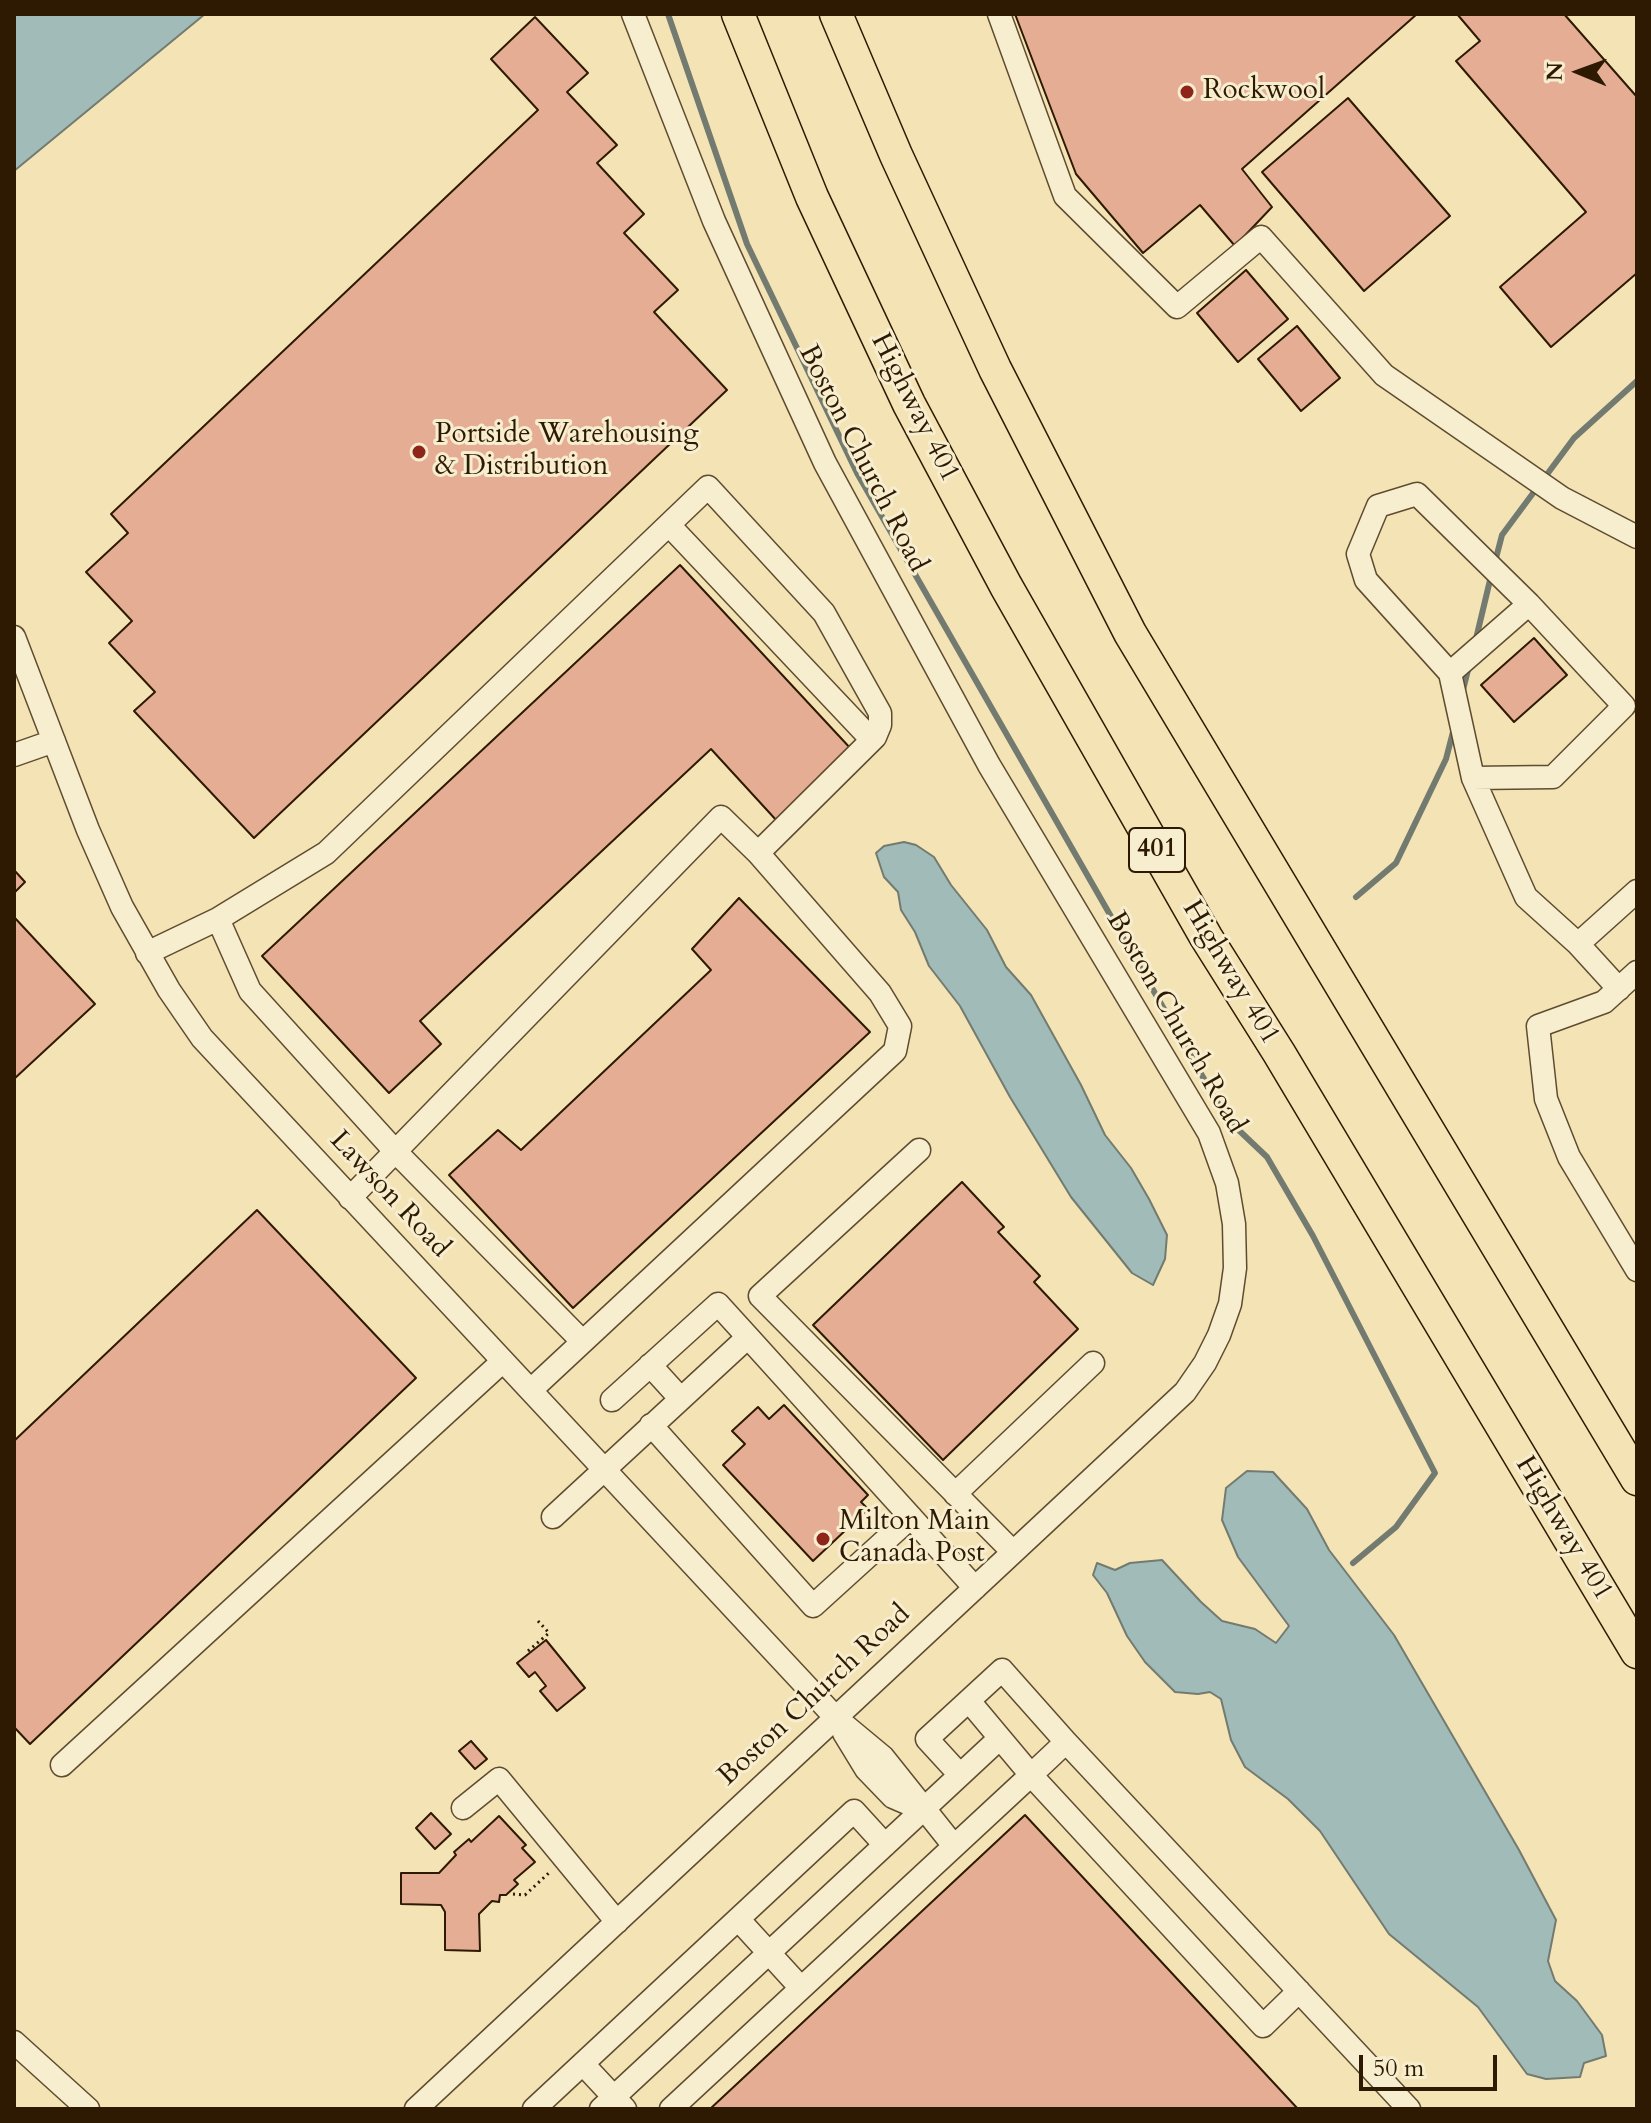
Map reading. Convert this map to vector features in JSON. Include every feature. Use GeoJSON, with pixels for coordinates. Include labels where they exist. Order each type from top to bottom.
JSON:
{"type":"FeatureCollection","features":[{"type":"Feature","properties":{"kind":"highway","name":"Highway 401"},"geometry":{"type":"LineString","coordinates":[[738,14],[812,197],[857,294],[909,404],[1006,586],[1206,937],[1287,1066],[1637,1652]]}},
{"type":"Feature","properties":{"kind":"highway"},"geometry":{"type":"LineString","coordinates":[[836,14],[896,155],[995,369],[1130,633],[1637,1479]]}},
{"type":"Feature","properties":{"kind":"street","name":"Boston Church Road"},"geometry":{"type":"LineString","coordinates":[[416,2109],[1185,1392],[1205,1363],[1230,1304],[1235,1268],[1234,1224],[1227,1183],[1209,1133],[989,765],[825,463],[714,221],[633,14]]}},
{"type":"Feature","properties":{"kind":"street"},"geometry":{"type":"LineString","coordinates":[[999,14],[1065,196],[1177,307],[1261,237],[1384,375],[1562,498],[1637,537]]}},
{"type":"Feature","properties":{"kind":"street"},"geometry":{"type":"LineString","coordinates":[[147,953],[218,919],[326,853],[708,487],[824,613],[880,713],[880,725],[872,740],[758,853]]}},
{"type":"Feature","properties":{"kind":"street"},"geometry":{"type":"LineString","coordinates":[[1473,778],[1553,777],[1624,706],[1529,604],[1417,494],[1378,506],[1358,554],[1366,580],[1450,673],[1473,778],[1526,897],[1578,944],[1619,989]]}},
{"type":"Feature","properties":{"kind":"street"},"geometry":{"type":"LineString","coordinates":[[669,525],[872,740]]}},
{"type":"Feature","properties":{"kind":"street"},"geometry":{"type":"LineString","coordinates":[[1450,673],[1529,604]]}},
{"type":"Feature","properties":{"kind":"street","name":"Lawson Road"},"geometry":{"type":"LineString","coordinates":[[14,637],[93,843],[122,907],[147,953],[202,1038],[836,1718],[866,1769],[893,1797],[923,1810]]}},
{"type":"Feature","properties":{"kind":"street"},"geometry":{"type":"LineString","coordinates":[[14,755],[54,741]]}},
{"type":"Feature","properties":{"kind":"street"},"geometry":{"type":"LineString","coordinates":[[350,1198],[721,817],[758,853],[880,993],[900,1026],[895,1051],[531,1390]]}},
{"type":"Feature","properties":{"kind":"street"},"geometry":{"type":"LineString","coordinates":[[1578,944],[1637,891]]}},
{"type":"Feature","properties":{"kind":"street"},"geometry":{"type":"LineString","coordinates":[[218,919],[250,991],[395,1151],[582,1341]]}},
{"type":"Feature","properties":{"kind":"street"},"geometry":{"type":"LineString","coordinates":[[1637,972],[1604,1002],[1538,1026],[1546,1099],[1569,1157],[1637,1270]]}},
{"type":"Feature","properties":{"kind":"street"},"geometry":{"type":"LineString","coordinates":[[919,1150],[760,1296],[1013,1552]]}},
{"type":"Feature","properties":{"kind":"street"},"geometry":{"type":"LineString","coordinates":[[612,1400],[718,1304],[975,1588]]}},
{"type":"Feature","properties":{"kind":"street"},"geometry":{"type":"LineString","coordinates":[[553,1517],[748,1337]]}},
{"type":"Feature","properties":{"kind":"street"},"geometry":{"type":"LineString","coordinates":[[62,1765],[503,1361]]}},
{"type":"Feature","properties":{"kind":"street"},"geometry":{"type":"LineString","coordinates":[[955,1494],[1093,1363]]}},
{"type":"Feature","properties":{"kind":"street"},"geometry":{"type":"LineString","coordinates":[[650,1365],[680,1398]]}},
{"type":"Feature","properties":{"kind":"street"},"geometry":{"type":"LineString","coordinates":[[651,1425],[813,1606],[911,1517]]}},
{"type":"Feature","properties":{"kind":"street"},"geometry":{"type":"LineString","coordinates":[[960,1775],[927,1739],[1002,1670],[1409,2109]]}},
{"type":"Feature","properties":{"kind":"street"},"geometry":{"type":"LineString","coordinates":[[969,1701],[1031,1775],[1263,2026],[1299,1991]]}},
{"type":"Feature","properties":{"kind":"street"},"geometry":{"type":"LineString","coordinates":[[583,2064],[613,2105],[769,1953],[1000,1738]]}},
{"type":"Feature","properties":{"kind":"street"},"geometry":{"type":"LineString","coordinates":[[671,2109],[1066,1742]]}},
{"type":"Feature","properties":{"kind":"street"},"geometry":{"type":"LineString","coordinates":[[463,1808],[499,1779],[617,1922]]}},
{"type":"Feature","properties":{"kind":"street"},"geometry":{"type":"LineString","coordinates":[[923,1810],[954,1846]]}},
{"type":"Feature","properties":{"kind":"street"},"geometry":{"type":"LineString","coordinates":[[534,2109],[854,1811],[885,1845]]}},
{"type":"Feature","properties":{"kind":"street"},"geometry":{"type":"LineString","coordinates":[[738,1919],[801,1988]]}},
{"type":"Feature","properties":{"kind":"street"},"geometry":{"type":"LineString","coordinates":[[14,2042],[88,2109]]}},
{"type":"Feature","properties":{"kind":"path"},"geometry":{"type":"LineString","coordinates":[[528,1651],[549,1633],[538,1621]]}},
{"type":"Feature","properties":{"kind":"path"},"geometry":{"type":"LineString","coordinates":[[513,1894],[525,1895],[565,1859]]}},
{"type":"Feature","properties":{"kind":"water"},"geometry":{"type":"Polygon","coordinates":[[[14,14],[205,14],[14,171],[14,14]]]}},
{"type":"Feature","properties":{"kind":"water"},"geometry":{"type":"Polygon","coordinates":[[[904,842],[916,845],[934,857],[951,885],[987,930],[1006,967],[1031,995],[1105,1135],[1131,1168],[1149,1199],[1167,1235],[1165,1259],[1153,1285],[1132,1273],[1071,1197],[1010,1097],[960,1006],[929,966],[915,932],[901,910],[898,892],[884,877],[876,853],[884,846],[904,842]]]}},
{"type":"Feature","properties":{"kind":"water"},"geometry":{"type":"Polygon","coordinates":[[[1247,1471],[1273,1472],[1307,1509],[1329,1550],[1394,1635],[1519,1850],[1556,1920],[1548,1961],[1555,1981],[1577,2001],[1602,2035],[1606,2056],[1584,2063],[1580,2077],[1546,2079],[1527,2074],[1478,2007],[1389,1934],[1320,1831],[1288,1799],[1245,1767],[1231,1740],[1221,1699],[1210,1692],[1175,1692],[1145,1662],[1127,1636],[1107,1593],[1093,1575],[1097,1563],[1115,1570],[1130,1563],[1162,1560],[1222,1621],[1255,1629],[1276,1643],[1289,1626],[1238,1557],[1222,1520],[1226,1488],[1247,1471]]]}},
{"type":"Feature","properties":{"kind":"building","name":"Rockwool"},"geometry":{"type":"Polygon","coordinates":[[[1015,14],[1417,14],[1242,169],[1272,207],[1235,246],[1200,205],[1143,253],[1076,174],[1015,14]]]}},
{"type":"Feature","properties":{"kind":"building"},"geometry":{"type":"Polygon","coordinates":[[[1457,14],[1564,14],[1637,97],[1637,273],[1551,347],[1500,287],[1586,212],[1456,61],[1480,41],[1457,14]]]}},
{"type":"Feature","properties":{"kind":"building","name":"Portside Warehousing & Distribution"},"geometry":{"type":"Polygon","coordinates":[[[535,17],[588,73],[567,92],[617,145],[597,163],[644,214],[624,233],[678,290],[654,312],[727,390],[254,838],[134,711],[155,692],[109,643],[132,621],[86,572],[128,533],[111,514],[538,110],[491,59],[535,17]]]}},
{"type":"Feature","properties":{"kind":"building"},"geometry":{"type":"Polygon","coordinates":[[[1348,98],[1450,216],[1364,291],[1262,172],[1348,98]]]}},
{"type":"Feature","properties":{"kind":"building"},"geometry":{"type":"Polygon","coordinates":[[[1246,270],[1288,319],[1238,362],[1197,313],[1246,270]]]}},
{"type":"Feature","properties":{"kind":"building"},"geometry":{"type":"Polygon","coordinates":[[[1297,326],[1340,378],[1301,411],[1258,359],[1297,326]]]}},
{"type":"Feature","properties":{"kind":"building"},"geometry":{"type":"Polygon","coordinates":[[[680,565],[852,750],[777,821],[711,749],[420,1021],[441,1044],[389,1093],[262,956],[680,565]]]}},
{"type":"Feature","properties":{"kind":"building"},"geometry":{"type":"Polygon","coordinates":[[[1534,638],[1567,675],[1514,722],[1481,685],[1534,638]]]}},
{"type":"Feature","properties":{"kind":"building"},"geometry":{"type":"Polygon","coordinates":[[[14,870],[25,882],[14,893],[14,870]]]}},
{"type":"Feature","properties":{"kind":"building"},"geometry":{"type":"Polygon","coordinates":[[[739,898],[870,1032],[573,1308],[449,1175],[498,1130],[521,1150],[711,970],[692,949],[739,898]]]}},
{"type":"Feature","properties":{"kind":"building"},"geometry":{"type":"Polygon","coordinates":[[[14,917],[95,1004],[14,1079],[14,917]]]}},
{"type":"Feature","properties":{"kind":"building"},"geometry":{"type":"Polygon","coordinates":[[[962,1182],[1004,1227],[998,1232],[1040,1276],[1034,1282],[1078,1329],[943,1460],[813,1325],[962,1182]]]}},
{"type":"Feature","properties":{"kind":"building"},"geometry":{"type":"Polygon","coordinates":[[[257,1210],[416,1378],[30,1744],[14,1727],[14,1441],[257,1210]]]}},
{"type":"Feature","properties":{"kind":"building"},"geometry":{"type":"Polygon","coordinates":[[[784,1405],[868,1495],[861,1502],[868,1509],[813,1561],[723,1465],[745,1444],[732,1431],[758,1407],[769,1419],[784,1405]]]}},
{"type":"Feature","properties":{"kind":"building"},"geometry":{"type":"Polygon","coordinates":[[[546,1640],[585,1688],[557,1711],[540,1691],[546,1686],[535,1672],[529,1677],[517,1663],[546,1640]]]}},
{"type":"Feature","properties":{"kind":"building"},"geometry":{"type":"Polygon","coordinates":[[[471,1741],[487,1759],[475,1769],[459,1751],[471,1741]]]}},
{"type":"Feature","properties":{"kind":"building"},"geometry":{"type":"Polygon","coordinates":[[[431,1813],[451,1834],[435,1849],[416,1828],[431,1813]]]}},
{"type":"Feature","properties":{"kind":"building"},"geometry":{"type":"Polygon","coordinates":[[[1025,1815],[1298,2109],[710,2109],[1025,1815]]]}},
{"type":"Feature","properties":{"kind":"building"},"geometry":{"type":"Polygon","coordinates":[[[499,1816],[526,1845],[522,1848],[535,1862],[514,1880],[518,1884],[506,1895],[500,1895],[499,1902],[492,1901],[479,1914],[480,1951],[445,1950],[445,1912],[441,1905],[401,1904],[401,1873],[439,1873],[456,1855],[454,1852],[469,1839],[471,1842],[499,1816]]]}},
{"type":"Feature","properties":{"kind":"waterway"},"geometry":{"type":"LineString","coordinates":[[668,14],[747,244],[857,473],[1227,1119],[1267,1157],[1313,1236],[1435,1473],[1396,1527],[1353,1563]]}},
{"type":"Feature","properties":{"kind":"waterway"},"geometry":{"type":"LineString","coordinates":[[1495,562],[1502,535],[1574,438],[1637,381]]}},
{"type":"Feature","properties":{"kind":"waterway"},"geometry":{"type":"LineString","coordinates":[[1475,643],[1491,576]]}},
{"type":"Feature","properties":{"kind":"waterway"},"geometry":{"type":"LineString","coordinates":[[1462,694],[1469,666]]}},
{"type":"Feature","properties":{"kind":"waterway"},"geometry":{"type":"LineString","coordinates":[[1356,897],[1396,863],[1446,759],[1454,728]]}},
{"type":"Feature","properties":{"kind":"place","name":"Rockwool"},"geometry":{"type":"Point","coordinates":[1187,92]}},
{"type":"Feature","properties":{"kind":"place","name":"Portside Warehousing & Distribution"},"geometry":{"type":"Point","coordinates":[419,452]}},
{"type":"Feature","properties":{"kind":"place","name":"Milton Main Canada Post"},"geometry":{"type":"Point","coordinates":[823,1539]}}]}
